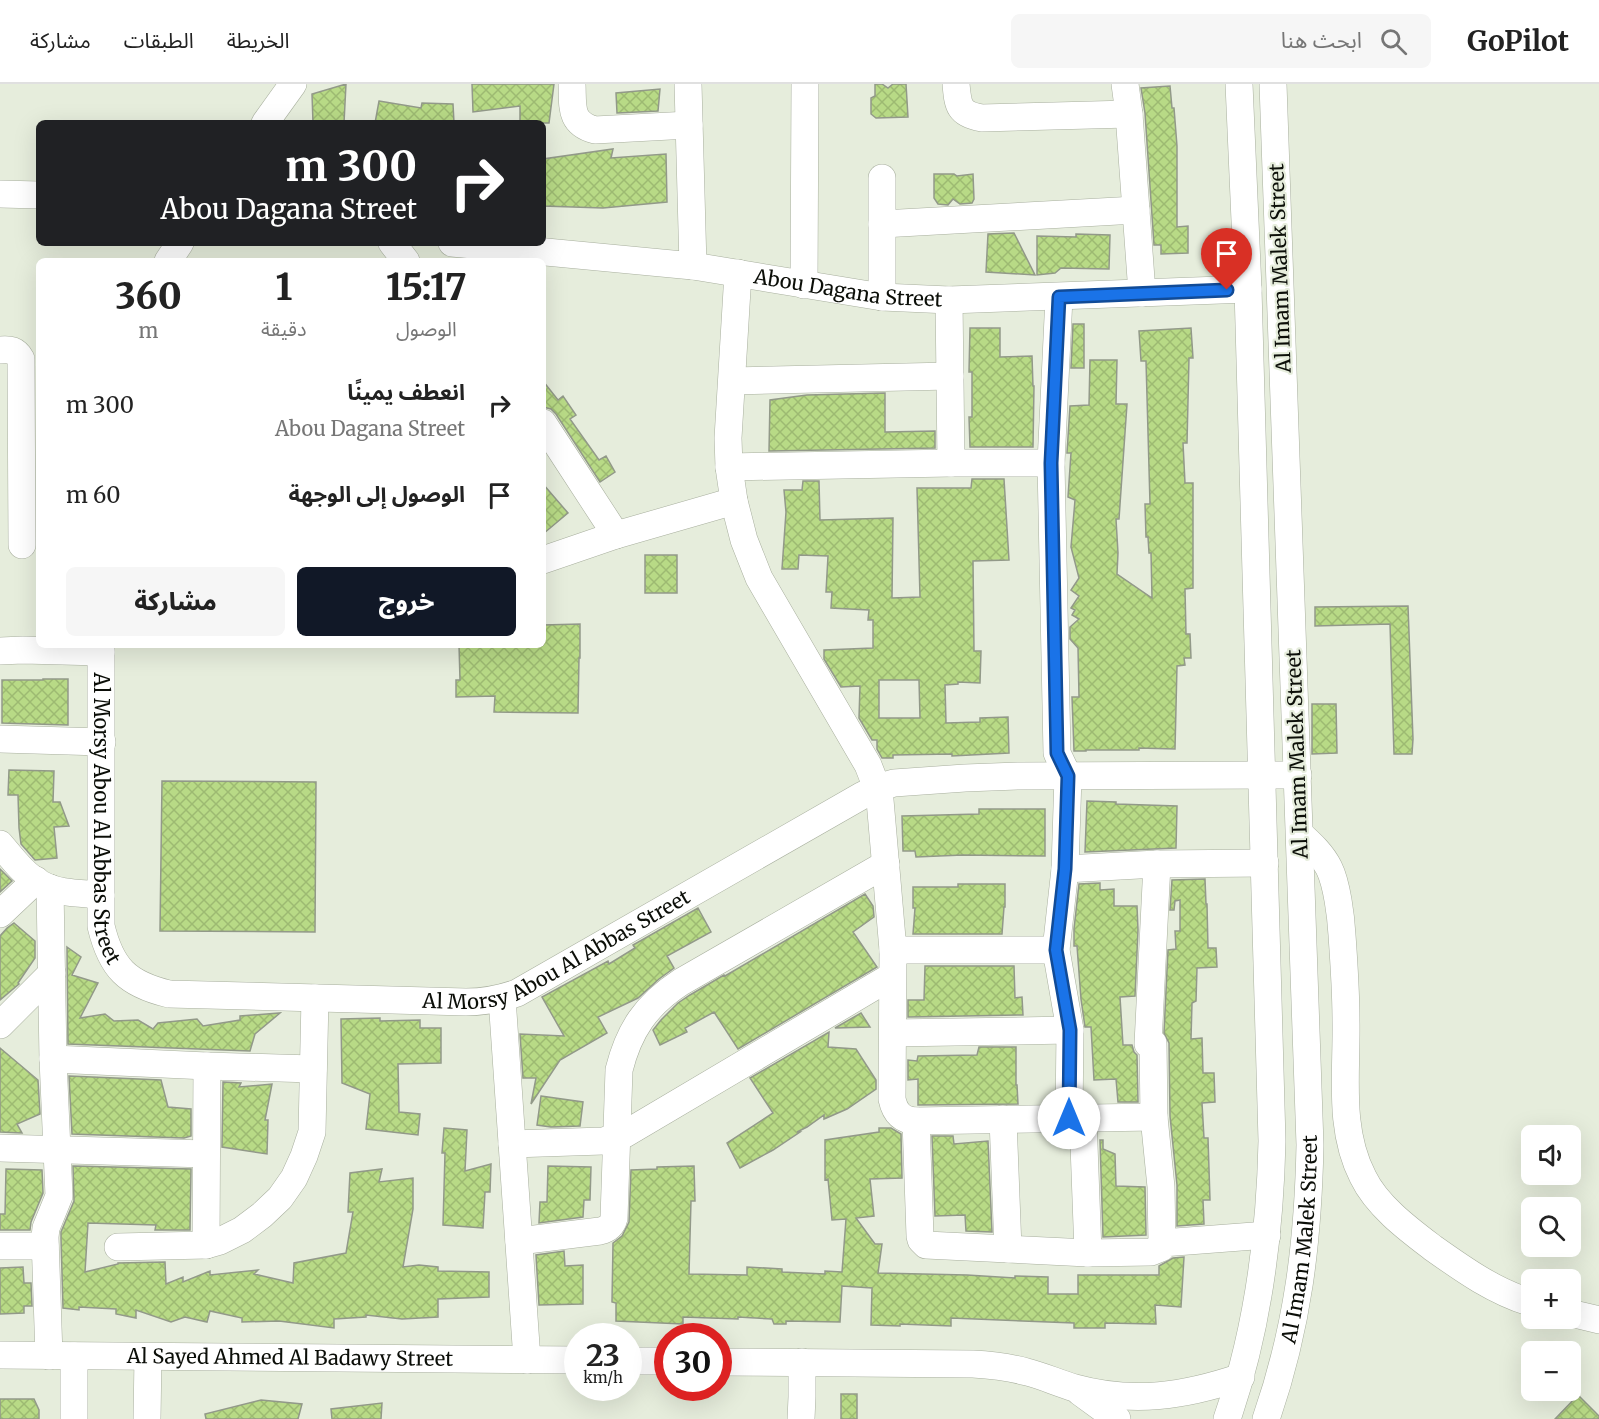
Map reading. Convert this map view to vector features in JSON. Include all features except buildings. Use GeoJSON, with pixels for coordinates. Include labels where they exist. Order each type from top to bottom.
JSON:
{"type":"FeatureCollection","features":[{"type":"Feature","properties":{"kind":"street"},"geometry":{"type":"LineString","coordinates":[[267,120],[293,84]]}},
{"type":"Feature","properties":{"kind":"street"},"geometry":{"type":"LineString","coordinates":[[572,84],[573,113],[578,122],[586,127],[595,130],[689,125]]}},
{"type":"Feature","properties":{"kind":"street"},"geometry":{"type":"LineString","coordinates":[[688,84],[693,266]]}},
{"type":"Feature","properties":{"kind":"street"},"geometry":{"type":"LineString","coordinates":[[804,285],[805,84]]}},
{"type":"Feature","properties":{"kind":"street"},"geometry":{"type":"LineString","coordinates":[[956,84],[957,101],[962,110],[971,116],[982,118],[1129,114]]}},
{"type":"Feature","properties":{"kind":"street"},"geometry":{"type":"LineString","coordinates":[[1125,84],[1142,293]]}},
{"type":"Feature","properties":{"kind":"street","name":"Al Imam Malek Street"},"geometry":{"type":"LineString","coordinates":[[1227,1419],[1241,1377],[1255,1317],[1267,1235],[1272,1141],[1248,289],[1239,84]]}},
{"type":"Feature","properties":{"kind":"street","name":"Al Imam Malek Street"},"geometry":{"type":"LineString","coordinates":[[1266,1419],[1281,1378],[1294,1318],[1310,1189],[1300,834],[1273,84]]}},
{"type":"Feature","properties":{"kind":"street"},"geometry":{"type":"LineString","coordinates":[[882,178],[882,297]]}},
{"type":"Feature","properties":{"kind":"street"},"geometry":{"type":"LineString","coordinates":[[0,194],[36,195]]}},
{"type":"Feature","properties":{"kind":"street"},"geometry":{"type":"LineString","coordinates":[[882,224],[1136,210]]}},
{"type":"Feature","properties":{"kind":"street"},"geometry":{"type":"LineString","coordinates":[[394,246],[404,258]]}},
{"type":"Feature","properties":{"kind":"street","name":"Abou Dagana Street"},"geometry":{"type":"LineString","coordinates":[[483,246],[693,266],[882,297],[948,300],[1248,289]]}},
{"type":"Feature","properties":{"kind":"street"},"geometry":{"type":"LineString","coordinates":[[738,273],[728,438],[734,501],[744,540],[759,578],[868,765],[877,788],[886,864],[892,963],[892,1099],[894,1107],[904,1119],[916,1121],[1154,1117]]}},
{"type":"Feature","properties":{"kind":"street"},"geometry":{"type":"LineString","coordinates":[[1059,297],[1051,463],[1057,753],[1068,776],[1065,869],[1056,950],[1070,1030],[1088,1252]]}},
{"type":"Feature","properties":{"kind":"street"},"geometry":{"type":"LineString","coordinates":[[948,300],[951,463]]}},
{"type":"Feature","properties":{"kind":"street"},"geometry":{"type":"LineString","coordinates":[[0,350],[15,351],[21,359],[22,545]]}},
{"type":"Feature","properties":{"kind":"street"},"geometry":{"type":"LineString","coordinates":[[732,381],[950,375]]}},
{"type":"Feature","properties":{"kind":"street"},"geometry":{"type":"LineString","coordinates":[[546,428],[616,535]]}},
{"type":"Feature","properties":{"kind":"street"},"geometry":{"type":"LineString","coordinates":[[729,467],[1051,463]]}},
{"type":"Feature","properties":{"kind":"street"},"geometry":{"type":"LineString","coordinates":[[546,560],[616,535],[734,501]]}},
{"type":"Feature","properties":{"kind":"street"},"geometry":{"type":"LineString","coordinates":[[0,651],[101,649]]}},
{"type":"Feature","properties":{"kind":"street","name":"Al Morsy Abou Al Abbas Street"},"geometry":{"type":"LineString","coordinates":[[101,649],[101,926],[106,946],[116,964],[130,979],[149,989],[169,994],[466,1002],[484,1002],[502,998],[524,989],[877,788],[894,783],[964,778],[1298,775]]}},
{"type":"Feature","properties":{"kind":"street"},"geometry":{"type":"LineString","coordinates":[[0,739],[102,742]]}},
{"type":"Feature","properties":{"kind":"street"},"geometry":{"type":"LineString","coordinates":[[1300,834],[1319,852],[1330,870],[1340,911],[1346,1022],[1344,1067],[1346,1123],[1353,1152],[1363,1178],[1378,1200],[1425,1242],[1478,1278],[1521,1300]]}},
{"type":"Feature","properties":{"kind":"street"},"geometry":{"type":"LineString","coordinates":[[0,844],[28,874],[43,884],[62,891],[101,895]]}},
{"type":"Feature","properties":{"kind":"street"},"geometry":{"type":"LineString","coordinates":[[1065,869],[1157,864],[1265,863]]}},
{"type":"Feature","properties":{"kind":"street"},"geometry":{"type":"LineString","coordinates":[[519,1241],[610,1228],[614,1218],[619,1070],[623,1052],[631,1035],[640,1019],[652,1005],[681,982],[886,864]]}},
{"type":"Feature","properties":{"kind":"street"},"geometry":{"type":"LineString","coordinates":[[916,1121],[921,1240],[923,1243],[931,1246],[1088,1252],[1151,1252],[1161,1248],[1161,1187],[1154,1117],[1153,1044],[1148,1044],[1157,864]]}},
{"type":"Feature","properties":{"kind":"street"},"geometry":{"type":"LineString","coordinates":[[0,914],[43,884]]}},
{"type":"Feature","properties":{"kind":"street"},"geometry":{"type":"LineString","coordinates":[[43,884],[52,973],[59,1196],[46,1228],[45,1246],[74,1419]]}},
{"type":"Feature","properties":{"kind":"street"},"geometry":{"type":"LineString","coordinates":[[512,1144],[603,1141],[625,1134],[892,963],[1056,950]]}},
{"type":"Feature","properties":{"kind":"street"},"geometry":{"type":"LineString","coordinates":[[0,1025],[52,973]]}},
{"type":"Feature","properties":{"kind":"street"},"geometry":{"type":"LineString","coordinates":[[118,1247],[206,1245],[220,1241],[242,1230],[280,1198],[294,1178],[312,1132],[315,998]]}},
{"type":"Feature","properties":{"kind":"street"},"geometry":{"type":"LineString","coordinates":[[502,998],[527,1360]]}},
{"type":"Feature","properties":{"kind":"street"},"geometry":{"type":"LineString","coordinates":[[893,1033],[1070,1030]]}},
{"type":"Feature","properties":{"kind":"street"},"geometry":{"type":"LineString","coordinates":[[53,1059],[313,1070]]}},
{"type":"Feature","properties":{"kind":"street"},"geometry":{"type":"LineString","coordinates":[[206,1245],[207,1066]]}},
{"type":"Feature","properties":{"kind":"street"},"geometry":{"type":"LineString","coordinates":[[1003,1119],[1008,1250]]}},
{"type":"Feature","properties":{"kind":"street"},"geometry":{"type":"LineString","coordinates":[[0,1148],[206,1154]]}},
{"type":"Feature","properties":{"kind":"street"},"geometry":{"type":"LineString","coordinates":[[1162,1243],[1267,1235]]}},
{"type":"Feature","properties":{"kind":"street"},"geometry":{"type":"LineString","coordinates":[[0,1246],[45,1246]]}},
{"type":"Feature","properties":{"kind":"street"},"geometry":{"type":"LineString","coordinates":[[1581,1316],[1599,1320]]}},
{"type":"Feature","properties":{"kind":"street","name":"Al Sayed Ahmed Al Badawy Street"},"geometry":{"type":"LineString","coordinates":[[0,1355],[564,1360]]}},
{"type":"Feature","properties":{"kind":"street"},"geometry":{"type":"LineString","coordinates":[[147,1419],[148,1357]]}},
{"type":"Feature","properties":{"kind":"street"},"geometry":{"type":"LineString","coordinates":[[732,1362],[999,1366],[1051,1378],[1074,1388],[1117,1419]]}},
{"type":"Feature","properties":{"kind":"street"},"geometry":{"type":"LineString","coordinates":[[801,1419],[802,1362]]}},
{"type":"Feature","properties":{"kind":"street"},"geometry":{"type":"LineString","coordinates":[[1074,1388],[1130,1396],[1175,1395],[1208,1388],[1241,1377]]}},
{"type":"Feature","properties":{"kind":"route"},"geometry":{"type":"LineString","coordinates":[[1069,1118],[1070,1030],[1056,950],[1065,869],[1068,776],[1057,753],[1051,463],[1059,297],[1227,290]]}}]}
